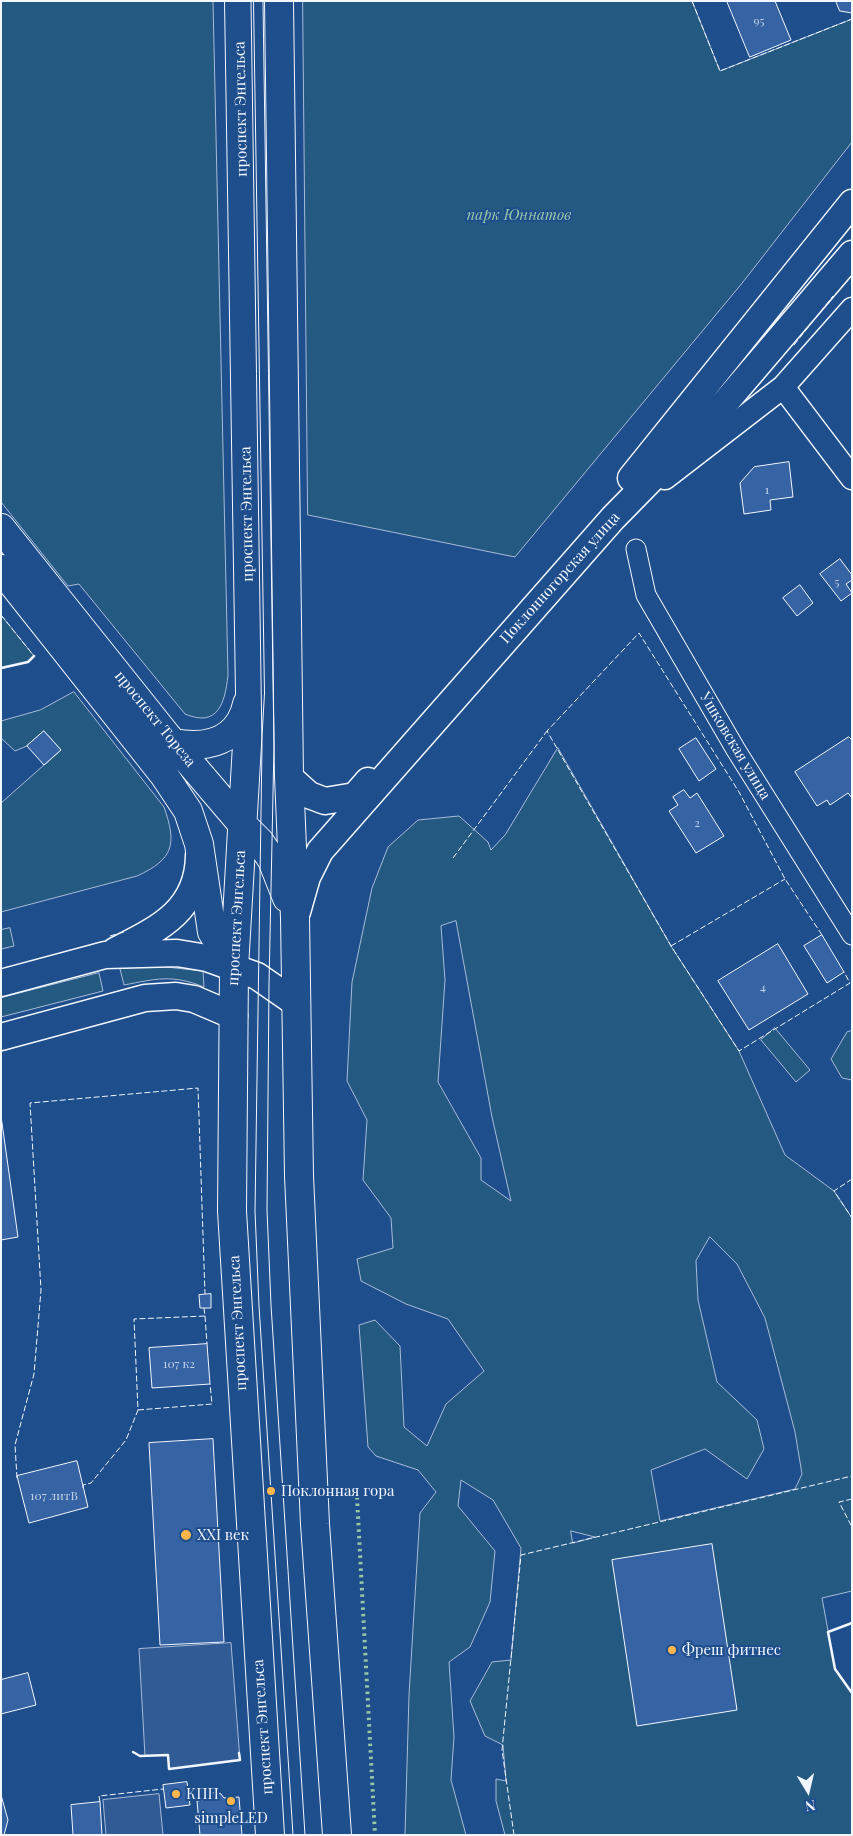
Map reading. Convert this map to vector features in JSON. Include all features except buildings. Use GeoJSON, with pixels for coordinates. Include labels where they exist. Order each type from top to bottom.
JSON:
{"type":"FeatureCollection","features":[{"type":"Feature","properties":{"kind":"main road","name":"проспект Энгельса"},"geometry":{"type":"LineString","coordinates":[[239,1],[250,693],[234,968],[232,1211],[270,1835]]}},
{"type":"Feature","properties":{"kind":"main road"},"geometry":{"type":"LineString","coordinates":[[279,1],[289,777],[295,918],[299,1176],[315,1524],[337,1835]]}},
{"type":"Feature","properties":{"kind":"main road","name":"Поклонногорская улица"},"geometry":{"type":"LineString","coordinates":[[289,777],[309,795],[325,801],[342,800],[355,796],[608,507],[852,204]]}},
{"type":"Feature","properties":{"kind":"main road","name":"Поклонногорская улица"},"geometry":{"type":"LineString","coordinates":[[295,918],[307,877],[320,851],[613,518],[718,412],[852,254]]}},
{"type":"Feature","properties":{"kind":"main road","name":"проспект Тореза"},"geometry":{"type":"LineString","coordinates":[[1,528],[173,742],[242,824],[260,842],[272,860],[295,918]]}},
{"type":"Feature","properties":{"kind":"main road","name":"проспект Тореза"},"geometry":{"type":"LineString","coordinates":[[1,569],[164,775],[188,811],[199,844],[212,932],[234,968]]}},
{"type":"Feature","properties":{"kind":"main road"},"geometry":{"type":"LineString","coordinates":[[173,742],[194,747],[215,743],[233,732],[245,714],[250,693]]}},
{"type":"Feature","properties":{"kind":"main road"},"geometry":{"type":"LineString","coordinates":[[105,956],[154,931],[175,916],[190,895],[198,870],[199,844]]}},
{"type":"Feature","properties":{"kind":"main road"},"geometry":{"type":"LineString","coordinates":[[1,983],[105,956],[177,953],[200,956],[257,976],[296,1003]]}},
{"type":"Feature","properties":{"kind":"main road"},"geometry":{"type":"LineString","coordinates":[[1,1037],[145,998],[176,996],[194,999],[234,1016]]}},
{"type":"Feature","properties":{"kind":"street"},"geometry":{"type":"LineString","coordinates":[[613,518],[783,387],[852,309]]}},
{"type":"Feature","properties":{"kind":"street"},"geometry":{"type":"LineString","coordinates":[[783,387],[852,478]]}},
{"type":"Feature","properties":{"kind":"street","name":"Ушковская улица"},"geometry":{"type":"LineString","coordinates":[[636,549],[646,596],[736,750],[852,934]]}},
{"type":"Feature","properties":{"kind":"green space"},"geometry":{"type":"Polygon","coordinates":[[[1,1],[213,1],[228,675],[222,703],[218,710],[205,718],[185,714],[79,584],[68,586],[1,502],[1,1]]]}},
{"type":"Feature","properties":{"kind":"green space","name":"парк Юннатов"},"geometry":{"type":"Polygon","coordinates":[[[303,1],[692,1],[720,71],[852,19],[852,142],[743,282],[515,557],[308,515],[303,1]]]}},
{"type":"Feature","properties":{"kind":"green space"},"geometry":{"type":"Polygon","coordinates":[[[1,615],[34,656],[28,662],[1,669],[1,615]]]}},
{"type":"Feature","properties":{"kind":"green space"},"geometry":{"type":"Polygon","coordinates":[[[74,692],[164,807],[170,831],[171,841],[169,849],[159,863],[137,876],[1,912],[1,803],[61,750],[44,731],[27,746],[15,751],[1,738],[1,721],[40,710],[74,692]]]}},
{"type":"Feature","properties":{"kind":"green space"},"geometry":{"type":"Polygon","coordinates":[[[558,748],[671,946],[739,1051],[785,1155],[834,1191],[852,1218],[852,1591],[822,1598],[835,1669],[852,1693],[852,1835],[505,1835],[496,1801],[496,1779],[506,1781],[503,1745],[485,1736],[470,1701],[492,1662],[511,1660],[521,1548],[493,1500],[461,1480],[458,1506],[495,1551],[490,1602],[470,1647],[449,1662],[454,1737],[451,1780],[466,1835],[405,1835],[409,1695],[420,1513],[436,1492],[418,1470],[376,1456],[368,1447],[359,1325],[375,1320],[400,1346],[404,1427],[427,1446],[446,1404],[484,1371],[448,1319],[406,1304],[361,1281],[357,1259],[393,1248],[391,1218],[363,1180],[367,1120],[347,1081],[352,982],[372,888],[388,847],[418,820],[459,816],[488,842],[491,850],[505,835],[558,748]],[[456,921],[441,926],[445,980],[438,1082],[481,1158],[481,1180],[511,1201],[492,1117],[456,921]],[[710,1237],[696,1261],[698,1300],[717,1382],[757,1420],[764,1449],[747,1479],[705,1449],[651,1470],[660,1521],[795,1489],[802,1474],[795,1432],[765,1318],[737,1264],[710,1237]],[[571,1531],[573,1543],[595,1537],[571,1531]]]}},
{"type":"Feature","properties":{"kind":"green space"},"geometry":{"type":"Polygon","coordinates":[[[10,928],[14,946],[1,949],[1,930],[10,928]]]}},
{"type":"Feature","properties":{"kind":"green space"},"geometry":{"type":"Polygon","coordinates":[[[157,966],[203,971],[204,987],[173,979],[124,985],[120,969],[157,966]]]}},
{"type":"Feature","properties":{"kind":"green space"},"geometry":{"type":"Polygon","coordinates":[[[99,973],[103,991],[1,1017],[1,998],[99,973]]]}},
{"type":"Feature","properties":{"kind":"green space"},"geometry":{"type":"Polygon","coordinates":[[[775,1028],[810,1070],[796,1082],[761,1040],[775,1028]]]}},
{"type":"Feature","properties":{"kind":"green space"},"geometry":{"type":"Polygon","coordinates":[[[852,1031],[852,1080],[842,1078],[831,1059],[847,1032],[852,1031]]]}},
{"type":"Feature","properties":{"kind":"shaded area"},"geometry":{"type":"Polygon","coordinates":[[[231,1643],[240,1760],[169,1769],[168,1755],[145,1756],[139,1649],[231,1643]]]}},
{"type":"Feature","properties":{"kind":"shaded area"},"geometry":{"type":"Polygon","coordinates":[[[159,1794],[163,1835],[106,1835],[103,1800],[159,1794]]]}},
{"type":"Feature","properties":{"kind":"tram line"},"geometry":{"type":"LineString","coordinates":[[251,1],[262,746],[255,1211],[259,1306],[293,1835]]}},
{"type":"Feature","properties":{"kind":"tram line"},"geometry":{"type":"LineString","coordinates":[[263,1],[274,746],[267,1210],[271,1305],[305,1835]]}},
{"type":"Feature","properties":{"kind":"hedge"},"geometry":{"type":"LineString","coordinates":[[357,1497],[375,1835]]}},
{"type":"Feature","properties":{"kind":"fence"},"geometry":{"type":"LineString","coordinates":[[692,1],[720,71],[852,19]]}},
{"type":"Feature","properties":{"kind":"fence"},"geometry":{"type":"LineString","coordinates":[[794,345],[833,296]]}},
{"type":"Feature","properties":{"kind":"fence"},"geometry":{"type":"LineString","coordinates":[[1,615],[34,656]]}},
{"type":"Feature","properties":{"kind":"fence"},"geometry":{"type":"LineString","coordinates":[[822,935],[785,879],[739,792],[639,633],[547,731],[671,946],[739,1051],[850,983],[844,972]]}},
{"type":"Feature","properties":{"kind":"fence"},"geometry":{"type":"LineString","coordinates":[[453,858],[547,731]]}},
{"type":"Feature","properties":{"kind":"fence"},"geometry":{"type":"LineString","coordinates":[[671,946],[785,879]]}},
{"type":"Feature","properties":{"kind":"fence"},"geometry":{"type":"LineString","coordinates":[[110,936],[124,932]]}},
{"type":"Feature","properties":{"kind":"fence"},"geometry":{"type":"LineString","coordinates":[[17,1478],[15,1445],[34,1374],[41,1290],[30,1103],[198,1088],[205,1294]]}},
{"type":"Feature","properties":{"kind":"fence"},"geometry":{"type":"LineString","coordinates":[[852,1179],[834,1191],[852,1218]]}},
{"type":"Feature","properties":{"kind":"fence"},"geometry":{"type":"LineString","coordinates":[[83,1488],[83,1485],[91,1483],[126,1440],[138,1410],[134,1319],[205,1316],[204,1308]]}},
{"type":"Feature","properties":{"kind":"fence"},"geometry":{"type":"LineString","coordinates":[[205,1316],[207,1344]]}},
{"type":"Feature","properties":{"kind":"fence"},"geometry":{"type":"LineString","coordinates":[[138,1410],[212,1404],[210,1384]]}},
{"type":"Feature","properties":{"kind":"fence"},"geometry":{"type":"LineString","coordinates":[[514,1835],[502,1750],[521,1555],[852,1476]]}},
{"type":"Feature","properties":{"kind":"fence"},"geometry":{"type":"LineString","coordinates":[[852,1499],[839,1502],[852,1527]]}},
{"type":"Feature","properties":{"kind":"fence"},"geometry":{"type":"LineString","coordinates":[[100,1802],[99,1796],[163,1789]]}},
{"type":"Feature","properties":{"kind":"wall"},"geometry":{"type":"LineString","coordinates":[[1,668],[28,662],[34,656]]}},
{"type":"Feature","properties":{"kind":"wall"},"geometry":{"type":"LineString","coordinates":[[852,1623],[828,1632],[835,1669],[852,1693]]}},
{"type":"Feature","properties":{"kind":"wall"},"geometry":{"type":"LineString","coordinates":[[133,1752],[140,1756],[168,1755],[169,1769],[240,1760],[239,1753]]}},
{"type":"Feature","properties":{"kind":"place","name":"Поклонная гора"},"geometry":{"type":"Point","coordinates":[271,1491]}},
{"type":"Feature","properties":{"kind":"place","name":"XXI век"},"geometry":{"type":"Point","coordinates":[186,1535]}},
{"type":"Feature","properties":{"kind":"place","name":"Фреш фитнес"},"geometry":{"type":"Point","coordinates":[672,1650]}},
{"type":"Feature","properties":{"kind":"place","name":"КПП"},"geometry":{"type":"Point","coordinates":[176,1794]}},
{"type":"Feature","properties":{"kind":"place","name":"simpleLED"},"geometry":{"type":"Point","coordinates":[231,1801]}}]}
